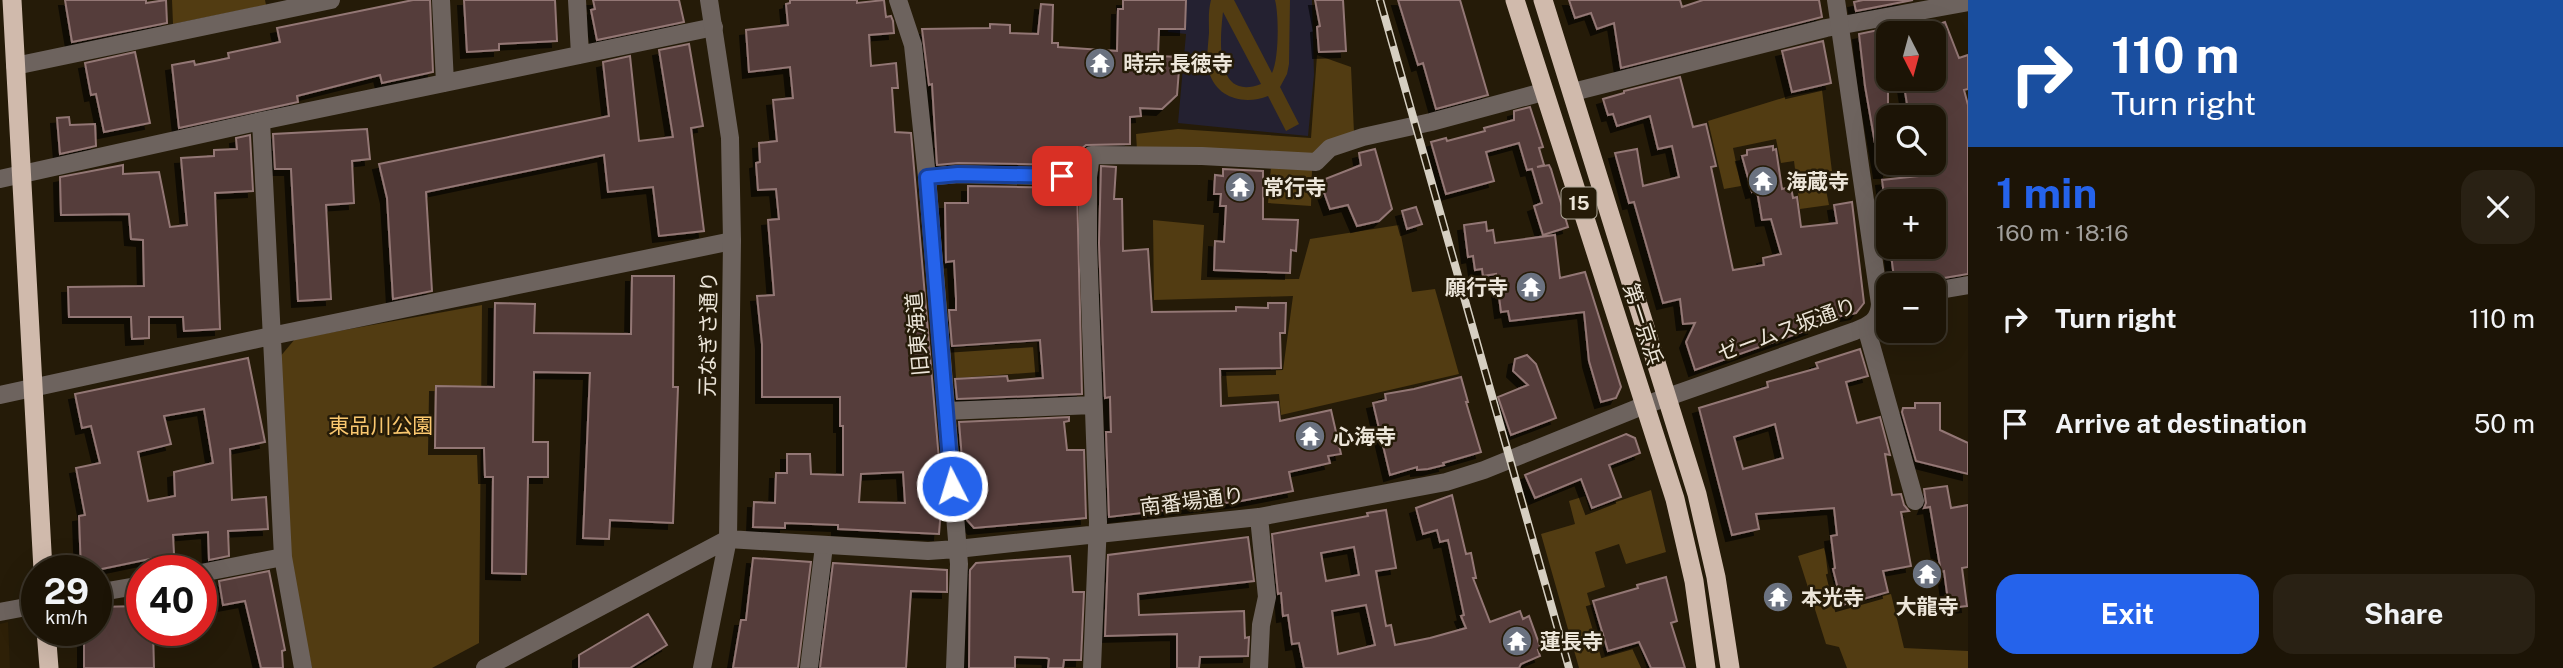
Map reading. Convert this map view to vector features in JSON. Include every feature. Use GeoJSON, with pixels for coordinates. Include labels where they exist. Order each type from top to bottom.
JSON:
{"type":"FeatureCollection","features":[{"type":"Feature","properties":{"kind":"highway"},"geometry":{"type":"LineString","coordinates":[[12,0],[42,555]]}},
{"type":"Feature","properties":{"kind":"highway","name":"第一京浜"},"geometry":{"type":"LineString","coordinates":[[1515,0],[1675,499],[1688,552],[1706,668]]}},
{"type":"Feature","properties":{"kind":"highway","name":"第一京浜"},"geometry":{"type":"LineString","coordinates":[[1543,0],[1697,494],[1709,545],[1730,668]]}},
{"type":"Feature","properties":{"kind":"highway"},"geometry":{"type":"LineString","coordinates":[[47,646],[48,668]]}},
{"type":"Feature","properties":{"kind":"street"},"geometry":{"type":"LineString","coordinates":[[15,66],[331,0]]}},
{"type":"Feature","properties":{"kind":"street"},"geometry":{"type":"LineString","coordinates":[[441,0],[445,83]]}},
{"type":"Feature","properties":{"kind":"street"},"geometry":{"type":"LineString","coordinates":[[578,0],[580,55]]}},
{"type":"Feature","properties":{"kind":"street","name":"元なぎさ通り"},"geometry":{"type":"LineString","coordinates":[[702,668],[728,539],[732,241],[730,138],[709,0]]}},
{"type":"Feature","properties":{"kind":"street","name":"旧東海道"},"geometry":{"type":"LineString","coordinates":[[898,0],[913,45],[927,177],[959,564],[955,668]]}},
{"type":"Feature","properties":{"kind":"street","name":"ゼームス坂通り"},"geometry":{"type":"LineString","coordinates":[[1836,0],[1879,273]]}},
{"type":"Feature","properties":{"kind":"street"},"geometry":{"type":"LineString","coordinates":[[1573,92],[1840,25],[1968,2]]}},
{"type":"Feature","properties":{"kind":"street"},"geometry":{"type":"LineString","coordinates":[[0,179],[261,121],[714,27]]}},
{"type":"Feature","properties":{"kind":"street"},"geometry":{"type":"LineString","coordinates":[[1092,668],[1097,535],[1088,243],[1088,177],[1091,155],[1202,156],[1317,162],[1330,148],[1352,141],[1543,92]]}},
{"type":"Feature","properties":{"kind":"street"},"geometry":{"type":"LineString","coordinates":[[261,121],[283,557],[303,668]]}},
{"type":"Feature","properties":{"kind":"street"},"geometry":{"type":"LineString","coordinates":[[927,177],[958,174],[1088,177]]}},
{"type":"Feature","properties":{"kind":"street"},"geometry":{"type":"LineString","coordinates":[[0,396],[271,336],[732,241]]}},
{"type":"Feature","properties":{"kind":"street"},"geometry":{"type":"LineString","coordinates":[[1946,289],[1968,285]]}},
{"type":"Feature","properties":{"kind":"street","name":"ゼームス坂通り"},"geometry":{"type":"LineString","coordinates":[[1646,405],[1866,327],[1876,319]]}},
{"type":"Feature","properties":{"kind":"street"},"geometry":{"type":"LineString","coordinates":[[1866,327],[1915,501]]}},
{"type":"Feature","properties":{"kind":"street"},"geometry":{"type":"LineString","coordinates":[[946,411],[1093,405]]}},
{"type":"Feature","properties":{"kind":"street","name":"南番場通り"},"geometry":{"type":"LineString","coordinates":[[728,539],[928,551],[1259,517],[1462,478],[1646,405]]}},
{"type":"Feature","properties":{"kind":"street"},"geometry":{"type":"LineString","coordinates":[[1259,517],[1267,597],[1261,625],[1259,668]]}},
{"type":"Feature","properties":{"kind":"street"},"geometry":{"type":"LineString","coordinates":[[485,668],[728,539]]}},
{"type":"Feature","properties":{"kind":"street"},"geometry":{"type":"LineString","coordinates":[[809,668],[824,546]]}},
{"type":"Feature","properties":{"kind":"street"},"geometry":{"type":"LineString","coordinates":[[217,570],[283,557]]}},
{"type":"Feature","properties":{"kind":"street"},"geometry":{"type":"LineString","coordinates":[[0,612],[21,608]]}},
{"type":"Feature","properties":{"kind":"shaded area"},"geometry":{"type":"Polygon","coordinates":[[[1170,0],[1312,0],[1314,75],[1308,136],[1178,123],[1186,34],[1168,32],[1170,0]]]}},
{"type":"Feature","properties":{"kind":"shaded area"},"geometry":{"type":"Polygon","coordinates":[[[8,622],[10,668],[0,668],[0,624],[8,622]]]}},
{"type":"Feature","properties":{"kind":"green space"},"geometry":{"type":"Polygon","coordinates":[[[172,0],[265,0],[266,5],[173,24],[172,0]]]}},
{"type":"Feature","properties":{"kind":"green space"},"geometry":{"type":"Polygon","coordinates":[[[1211,0],[1234,0],[1272,73],[1278,37],[1275,0],[1290,0],[1289,64],[1280,87],[1299,124],[1286,131],[1268,96],[1250,100],[1233,98],[1225,94],[1213,81],[1208,63],[1211,0]],[[1223,12],[1221,51],[1228,76],[1235,84],[1246,87],[1261,84],[1223,12]]]}},
{"type":"Feature","properties":{"kind":"green space"},"geometry":{"type":"Polygon","coordinates":[[[1317,55],[1351,67],[1354,133],[1310,156],[1137,150],[1136,134],[1178,129],[1311,138],[1317,55]]]}},
{"type":"Feature","properties":{"kind":"green space"},"geometry":{"type":"Polygon","coordinates":[[[1822,90],[1834,188],[1826,190],[1829,205],[1800,209],[1794,161],[1781,163],[1776,139],[1733,148],[1741,186],[1724,189],[1708,121],[1789,96],[1822,90]]]}},
{"type":"Feature","properties":{"kind":"green space"},"geometry":{"type":"Polygon","coordinates":[[[1271,167],[1312,170],[1311,206],[1268,203],[1271,167]]]}},
{"type":"Feature","properties":{"kind":"green space"},"geometry":{"type":"Polygon","coordinates":[[[1153,220],[1204,225],[1201,280],[1299,279],[1310,239],[1399,225],[1412,292],[1435,289],[1459,374],[1281,415],[1279,394],[1228,397],[1226,372],[1283,370],[1293,296],[1154,300],[1153,220]]]}},
{"type":"Feature","properties":{"kind":"green space","name":"東品川公園"},"geometry":{"type":"Polygon","coordinates":[[[482,305],[479,643],[432,668],[312,668],[289,561],[279,358],[295,339],[482,305]]]}},
{"type":"Feature","properties":{"kind":"green space"},"geometry":{"type":"Polygon","coordinates":[[[1037,342],[1039,372],[956,378],[954,348],[1037,342]]]}},
{"type":"Feature","properties":{"kind":"green space"},"geometry":{"type":"Polygon","coordinates":[[[1651,490],[1666,552],[1626,564],[1619,544],[1595,552],[1605,587],[1587,593],[1605,656],[1639,646],[1647,668],[1579,668],[1541,534],[1575,524],[1569,501],[1585,496],[1590,511],[1651,490]]]}},
{"type":"Feature","properties":{"kind":"green space"},"geometry":{"type":"Polygon","coordinates":[[[1824,548],[1840,607],[1891,594],[1904,648],[1968,651],[1968,668],[1847,668],[1839,647],[1826,644],[1798,556],[1824,548]]]}},
{"type":"Feature","properties":{"kind":"building"},"geometry":{"type":"Polygon","coordinates":[[[65,0],[146,0],[146,3],[166,0],[167,23],[72,42],[65,0]]]}},
{"type":"Feature","properties":{"kind":"building"},"geometry":{"type":"Polygon","coordinates":[[[413,0],[430,0],[433,72],[382,83],[380,75],[297,96],[298,102],[179,128],[172,65],[194,61],[195,65],[229,58],[228,53],[280,42],[277,28],[413,0]]]}},
{"type":"Feature","properties":{"kind":"building"},"geometry":{"type":"Polygon","coordinates":[[[464,0],[555,0],[557,41],[499,44],[499,50],[467,52],[464,0]]]}},
{"type":"Feature","properties":{"kind":"building"},"geometry":{"type":"Polygon","coordinates":[[[593,0],[679,0],[684,22],[597,40],[591,10],[595,9],[593,0]]]}},
{"type":"Feature","properties":{"kind":"building"},"geometry":{"type":"Polygon","coordinates":[[[790,0],[857,0],[857,3],[884,0],[886,17],[891,16],[893,21],[894,33],[869,35],[871,66],[896,63],[898,88],[892,88],[895,132],[911,133],[942,495],[939,534],[838,529],[838,525],[785,523],[785,528],[753,527],[754,502],[775,503],[776,473],[787,473],[787,454],[810,454],[811,474],[843,475],[840,397],[762,397],[762,344],[757,296],[774,295],[768,220],[779,219],[776,189],[758,190],[756,163],[760,162],[759,143],[777,141],[773,100],[793,98],[790,67],[749,72],[746,30],[788,25],[786,4],[790,3],[790,0]],[[903,472],[861,474],[859,502],[905,503],[903,472]]]}},
{"type":"Feature","properties":{"kind":"building"},"geometry":{"type":"Polygon","coordinates":[[[1123,0],[1186,0],[1185,29],[1159,29],[1158,56],[1180,57],[1177,95],[1162,109],[1140,108],[1141,116],[1130,117],[1130,144],[1086,145],[1081,149],[1078,165],[937,165],[932,84],[929,85],[922,29],[990,28],[990,24],[1010,25],[1010,33],[1038,34],[1041,4],[1053,5],[1052,43],[1058,43],[1058,47],[1117,51],[1118,9],[1123,9],[1123,0]]]}},
{"type":"Feature","properties":{"kind":"building"},"geometry":{"type":"Polygon","coordinates":[[[1315,0],[1343,0],[1346,51],[1319,52],[1317,27],[1320,26],[1315,0]]]}},
{"type":"Feature","properties":{"kind":"building"},"geometry":{"type":"Polygon","coordinates":[[[1398,0],[1460,0],[1488,95],[1436,109],[1423,63],[1418,65],[1398,0]]]}},
{"type":"Feature","properties":{"kind":"building"},"geometry":{"type":"Polygon","coordinates":[[[1569,0],[1680,0],[1682,7],[1703,0],[1819,0],[1822,17],[1621,68],[1614,23],[1597,29],[1591,13],[1575,18],[1569,0]]]}},
{"type":"Feature","properties":{"kind":"building"},"geometry":{"type":"Polygon","coordinates":[[[1913,0],[1856,11],[1854,2],[1913,0]]]}},
{"type":"Feature","properties":{"kind":"building"},"geometry":{"type":"Polygon","coordinates":[[[1946,25],[1959,58],[1968,55],[1968,89],[1964,90],[1968,105],[1968,274],[1946,278],[1946,273],[1893,273],[1892,259],[1946,259],[1946,189],[1883,189],[1882,180],[1918,175],[1946,175],[1946,105],[1907,105],[1905,91],[1946,91],[1946,25]]]}},
{"type":"Feature","properties":{"kind":"building"},"geometry":{"type":"Polygon","coordinates":[[[1876,30],[1876,91],[1888,91],[1888,105],[1876,105],[1876,149],[1865,86],[1859,34],[1876,30]]]}},
{"type":"Feature","properties":{"kind":"building"},"geometry":{"type":"Polygon","coordinates":[[[1823,41],[1831,83],[1792,92],[1782,51],[1823,41]]]}},
{"type":"Feature","properties":{"kind":"building"},"geometry":{"type":"Polygon","coordinates":[[[689,44],[703,126],[691,128],[704,231],[659,236],[653,187],[608,192],[604,155],[426,192],[432,291],[393,299],[387,198],[379,164],[609,116],[603,62],[630,56],[639,141],[673,137],[659,50],[689,44]]]}},
{"type":"Feature","properties":{"kind":"building"},"geometry":{"type":"Polygon","coordinates":[[[135,52],[150,123],[104,132],[96,94],[91,95],[85,63],[135,52]]]}},
{"type":"Feature","properties":{"kind":"building"},"geometry":{"type":"Polygon","coordinates":[[[1680,77],[1693,127],[1706,124],[1716,166],[1711,167],[1733,270],[1764,265],[1763,258],[1781,254],[1771,219],[1762,220],[1757,191],[1752,192],[1742,156],[1747,155],[1747,150],[1773,146],[1773,150],[1776,149],[1782,189],[1791,187],[1793,198],[1797,197],[1801,227],[1837,223],[1834,205],[1852,202],[1864,303],[1856,313],[1811,322],[1813,328],[1695,370],[1686,342],[1695,323],[1683,324],[1680,299],[1663,303],[1634,202],[1629,203],[1615,153],[1637,149],[1643,186],[1679,177],[1672,146],[1658,149],[1650,116],[1617,126],[1613,114],[1608,115],[1603,99],[1680,77]]]}},
{"type":"Feature","properties":{"kind":"building"},"geometry":{"type":"Polygon","coordinates":[[[1530,107],[1543,147],[1539,148],[1544,165],[1537,167],[1549,165],[1568,227],[1543,235],[1534,206],[1542,203],[1532,169],[1527,170],[1519,143],[1486,152],[1494,181],[1446,194],[1431,142],[1446,138],[1447,141],[1485,131],[1484,128],[1514,120],[1514,111],[1530,107]]]}},
{"type":"Feature","properties":{"kind":"building"},"geometry":{"type":"Polygon","coordinates":[[[69,117],[70,125],[95,124],[96,146],[60,154],[57,118],[69,117]]]}},
{"type":"Feature","properties":{"kind":"building"},"geometry":{"type":"Polygon","coordinates":[[[367,129],[370,159],[352,161],[354,203],[326,205],[331,299],[298,301],[291,169],[275,169],[273,134],[367,129]]]}},
{"type":"Feature","properties":{"kind":"building"},"geometry":{"type":"Polygon","coordinates":[[[250,135],[253,191],[215,193],[220,329],[184,331],[183,317],[149,317],[149,338],[132,339],[131,317],[69,317],[68,287],[144,286],[143,240],[131,239],[129,214],[61,215],[60,177],[123,165],[123,174],[159,172],[170,227],[187,225],[181,158],[214,156],[214,150],[237,149],[236,138],[250,135]]]}},
{"type":"Feature","properties":{"kind":"building"},"geometry":{"type":"Polygon","coordinates":[[[1375,149],[1392,209],[1379,221],[1357,226],[1348,205],[1330,209],[1320,181],[1361,165],[1359,153],[1375,149]]]}},
{"type":"Feature","properties":{"kind":"building"},"geometry":{"type":"Polygon","coordinates":[[[1101,166],[1116,167],[1114,199],[1122,199],[1123,251],[1148,249],[1152,312],[1236,311],[1236,307],[1268,308],[1268,303],[1286,303],[1285,333],[1280,333],[1281,368],[1220,369],[1221,406],[1278,402],[1280,421],[1331,410],[1341,454],[1328,456],[1330,463],[1289,472],[1293,491],[1241,501],[1109,517],[1106,432],[1111,432],[1110,397],[1105,398],[1099,243],[1101,166]]]}},
{"type":"Feature","properties":{"kind":"building"},"geometry":{"type":"Polygon","coordinates":[[[1223,169],[1263,171],[1263,219],[1298,220],[1296,251],[1291,250],[1290,273],[1214,270],[1215,241],[1224,242],[1226,206],[1220,206],[1221,194],[1214,194],[1215,175],[1223,176],[1223,169]]]}},
{"type":"Feature","properties":{"kind":"building"},"geometry":{"type":"Polygon","coordinates":[[[968,186],[1077,188],[1082,394],[957,399],[955,379],[1007,376],[1008,381],[1043,378],[1040,340],[952,346],[949,310],[956,310],[956,298],[954,261],[946,262],[945,203],[968,203],[968,186]]]}},
{"type":"Feature","properties":{"kind":"building"},"geometry":{"type":"Polygon","coordinates":[[[1416,207],[1422,224],[1407,229],[1402,211],[1416,207]]]}},
{"type":"Feature","properties":{"kind":"building"},"geometry":{"type":"Polygon","coordinates":[[[1486,222],[1487,231],[1493,230],[1495,243],[1555,235],[1560,278],[1585,272],[1621,387],[1616,398],[1601,402],[1589,361],[1584,312],[1510,321],[1508,311],[1501,312],[1496,274],[1483,276],[1482,269],[1475,270],[1473,256],[1468,257],[1464,225],[1486,222]]]}},
{"type":"Feature","properties":{"kind":"building"},"geometry":{"type":"Polygon","coordinates":[[[632,276],[674,276],[673,387],[678,387],[673,523],[610,520],[609,539],[583,538],[590,373],[534,372],[533,442],[548,442],[548,477],[528,477],[526,574],[492,573],[493,477],[485,477],[484,448],[435,448],[436,386],[494,387],[495,303],[535,304],[534,333],[631,334],[632,276]]]}},
{"type":"Feature","properties":{"kind":"building"},"geometry":{"type":"Polygon","coordinates":[[[1860,349],[1868,376],[1846,382],[1857,423],[1880,417],[1890,455],[1885,454],[1892,495],[1901,494],[1909,511],[1901,512],[1911,566],[1883,571],[1888,592],[1842,605],[1833,569],[1831,536],[1837,535],[1834,508],[1756,514],[1759,529],[1732,535],[1699,408],[1768,387],[1767,382],[1818,368],[1816,363],[1860,349]],[[1775,424],[1734,437],[1743,469],[1783,458],[1775,424]]]}},
{"type":"Feature","properties":{"kind":"building"},"geometry":{"type":"Polygon","coordinates":[[[1527,355],[1536,364],[1556,418],[1511,435],[1498,397],[1528,385],[1513,371],[1515,359],[1527,355]]]}},
{"type":"Feature","properties":{"kind":"building"},"geometry":{"type":"Polygon","coordinates":[[[248,358],[265,442],[230,449],[232,500],[266,497],[268,529],[228,531],[229,556],[217,558],[217,555],[209,555],[208,532],[173,535],[174,554],[126,555],[126,564],[112,567],[112,555],[80,555],[79,516],[85,515],[76,468],[100,463],[91,426],[82,428],[75,394],[248,358]],[[204,409],[164,416],[171,444],[138,452],[148,501],[175,496],[174,472],[213,463],[204,409]]]}},
{"type":"Feature","properties":{"kind":"building"},"geometry":{"type":"Polygon","coordinates":[[[1461,377],[1481,452],[1443,463],[1444,465],[1417,470],[1417,467],[1390,475],[1373,403],[1386,400],[1385,394],[1461,377]]]}},
{"type":"Feature","properties":{"kind":"building"},"geometry":{"type":"Polygon","coordinates":[[[1915,403],[1940,403],[1940,430],[1968,443],[1968,474],[1916,461],[1902,412],[1903,408],[1915,408],[1915,403]]]}},
{"type":"Feature","properties":{"kind":"building"},"geometry":{"type":"Polygon","coordinates":[[[1069,417],[1069,421],[1064,422],[1067,450],[1084,450],[1086,518],[974,528],[967,520],[959,422],[1069,417]]]}},
{"type":"Feature","properties":{"kind":"building"},"geometry":{"type":"Polygon","coordinates":[[[1626,434],[1635,438],[1640,453],[1609,465],[1621,497],[1592,508],[1581,479],[1535,498],[1525,475],[1626,434]]]}},
{"type":"Feature","properties":{"kind":"building"},"geometry":{"type":"Polygon","coordinates":[[[1947,486],[1951,508],[1968,505],[1968,567],[1962,568],[1967,606],[1949,608],[1930,507],[1924,508],[1924,489],[1947,486]]]}},
{"type":"Feature","properties":{"kind":"building"},"geometry":{"type":"Polygon","coordinates":[[[1452,495],[1466,554],[1471,553],[1476,578],[1473,578],[1490,622],[1520,611],[1523,619],[1529,616],[1541,649],[1538,650],[1540,656],[1521,664],[1519,668],[1304,668],[1299,643],[1292,644],[1288,615],[1283,616],[1272,534],[1368,516],[1367,513],[1386,510],[1396,568],[1376,571],[1386,626],[1391,625],[1395,645],[1466,628],[1461,616],[1464,615],[1448,540],[1440,542],[1437,530],[1423,534],[1416,508],[1452,495]],[[1354,547],[1321,553],[1326,581],[1359,575],[1354,547]],[[1366,605],[1332,611],[1338,654],[1375,645],[1366,605]]]}},
{"type":"Feature","properties":{"kind":"building"},"geometry":{"type":"Polygon","coordinates":[[[1248,537],[1254,581],[1138,594],[1139,615],[1244,611],[1245,638],[1249,637],[1248,656],[1200,657],[1199,668],[1177,668],[1177,634],[1105,636],[1108,555],[1248,537]]]}},
{"type":"Feature","properties":{"kind":"building"},"geometry":{"type":"Polygon","coordinates":[[[1070,556],[1073,592],[1084,592],[1081,660],[1064,660],[1063,668],[1048,668],[1047,658],[1015,657],[1015,668],[969,668],[970,570],[976,563],[1070,556]]]}},
{"type":"Feature","properties":{"kind":"building"},"geometry":{"type":"Polygon","coordinates":[[[753,558],[811,562],[798,668],[733,668],[741,620],[746,620],[753,558]]]}},
{"type":"Feature","properties":{"kind":"building"},"geometry":{"type":"Polygon","coordinates":[[[833,563],[947,570],[947,592],[911,591],[906,668],[820,668],[833,563]]]}},
{"type":"Feature","properties":{"kind":"building"},"geometry":{"type":"Polygon","coordinates":[[[269,571],[285,650],[282,651],[283,668],[261,668],[245,601],[223,605],[219,581],[269,571]]]}},
{"type":"Feature","properties":{"kind":"building"},"geometry":{"type":"Polygon","coordinates":[[[1666,577],[1677,621],[1671,623],[1685,668],[1651,668],[1639,642],[1608,651],[1593,601],[1666,577]]]}},
{"type":"Feature","properties":{"kind":"building"},"geometry":{"type":"Polygon","coordinates":[[[126,606],[126,646],[153,646],[154,668],[84,668],[84,646],[112,646],[112,607],[126,606]]]}},
{"type":"Feature","properties":{"kind":"building"},"geometry":{"type":"Polygon","coordinates":[[[648,614],[667,645],[630,668],[579,668],[579,655],[648,614]]]}},
{"type":"Feature","properties":{"kind":"railway"},"geometry":{"type":"LineString","coordinates":[[1380,0],[1569,668]]}},
{"type":"Feature","properties":{"kind":"place","name":"時宗 長徳寺"},"geometry":{"type":"Point","coordinates":[1100,63]}},
{"type":"Feature","properties":{"kind":"place","name":"海蔵寺"},"geometry":{"type":"Point","coordinates":[1763,181]}},
{"type":"Feature","properties":{"kind":"place","name":"常行寺"},"geometry":{"type":"Point","coordinates":[1240,187]}},
{"type":"Feature","properties":{"kind":"place","name":"願行寺"},"geometry":{"type":"Point","coordinates":[1531,287]}},
{"type":"Feature","properties":{"kind":"place","name":"心海寺"},"geometry":{"type":"Point","coordinates":[1310,436]}},
{"type":"Feature","properties":{"kind":"place","name":"大龍寺"},"geometry":{"type":"Point","coordinates":[1927,574]}},
{"type":"Feature","properties":{"kind":"place","name":"本光寺"},"geometry":{"type":"Point","coordinates":[1778,597]}},
{"type":"Feature","properties":{"kind":"place","name":"蓮長寺"},"geometry":{"type":"Point","coordinates":[1517,641]}},
{"type":"Feature","properties":{"kind":"route"},"geometry":{"type":"LineString","coordinates":[[952,486],[927,177],[958,174],[1062,176]]}}]}
